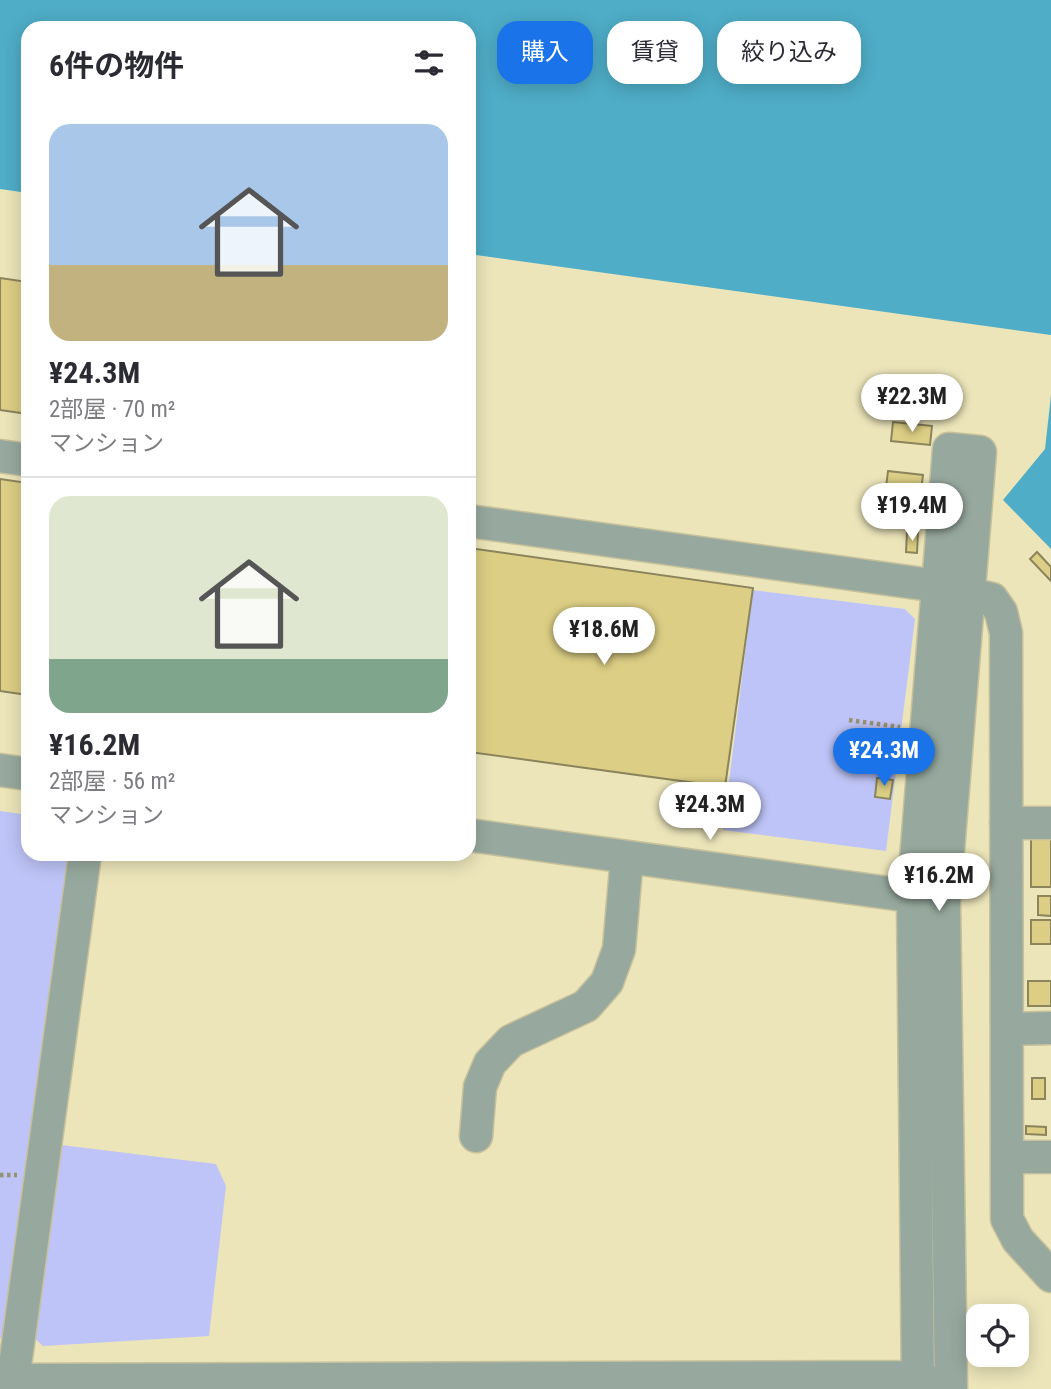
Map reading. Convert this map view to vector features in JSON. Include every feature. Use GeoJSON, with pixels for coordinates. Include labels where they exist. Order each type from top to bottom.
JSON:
{"type":"FeatureCollection","features":[{"type":"Feature","properties":{"kind":"street"},"geometry":{"type":"LineString","coordinates":[[84,861],[7,1380],[221,1384],[918,1383],[949,1389],[944,901],[980,452],[949,449],[913,897],[918,1383]]}},
{"type":"Feature","properties":{"kind":"street"},"geometry":{"type":"LineString","coordinates":[[0,456],[21,459]]}},
{"type":"Feature","properties":{"kind":"street"},"geometry":{"type":"LineString","coordinates":[[476,522],[938,586],[992,599],[1002,612],[1006,633],[1007,1219],[1017,1240],[1051,1276]]}},
{"type":"Feature","properties":{"kind":"street"},"geometry":{"type":"LineString","coordinates":[[0,770],[21,773]]}},
{"type":"Feature","properties":{"kind":"street"},"geometry":{"type":"LineString","coordinates":[[1006,823],[1051,823]]}},
{"type":"Feature","properties":{"kind":"street"},"geometry":{"type":"LineString","coordinates":[[476,836],[944,901]]}},
{"type":"Feature","properties":{"kind":"street"},"geometry":{"type":"LineString","coordinates":[[476,1136],[480,1087],[489,1063],[511,1041],[586,1006],[607,982],[619,949],[627,857]]}},
{"type":"Feature","properties":{"kind":"street"},"geometry":{"type":"LineString","coordinates":[[1007,1029],[1051,1028]]}},
{"type":"Feature","properties":{"kind":"street"},"geometry":{"type":"LineString","coordinates":[[1007,1157],[1051,1157]]}},
{"type":"Feature","properties":{"kind":"path"},"geometry":{"type":"LineString","coordinates":[[849,720],[926,730]]}},
{"type":"Feature","properties":{"kind":"shaded area"},"geometry":{"type":"Polygon","coordinates":[[[0,0],[1051,0],[1051,335],[476,255],[476,21],[21,21],[21,192],[0,189],[0,0]]]}},
{"type":"Feature","properties":{"kind":"shaded area"},"geometry":{"type":"Polygon","coordinates":[[[1051,395],[1051,549],[1003,500],[1045,449],[1051,395]]]}},
{"type":"Feature","properties":{"kind":"shaded area"},"geometry":{"type":"Polygon","coordinates":[[[753,590],[905,609],[915,619],[886,851],[723,830],[753,590]]]}},
{"type":"Feature","properties":{"kind":"shaded area"},"geometry":{"type":"Polygon","coordinates":[[[0,811],[21,814],[21,861],[70,861],[0,1339],[0,811]]]}},
{"type":"Feature","properties":{"kind":"shaded area"},"geometry":{"type":"Polygon","coordinates":[[[53,1144],[216,1164],[226,1186],[209,1336],[43,1346],[31,1335],[53,1144]]]}},
{"type":"Feature","properties":{"kind":"building"},"geometry":{"type":"Polygon","coordinates":[[[0,278],[21,281],[21,413],[0,410],[0,278]]]}},
{"type":"Feature","properties":{"kind":"building"},"geometry":{"type":"Polygon","coordinates":[[[893,422],[932,426],[930,445],[891,441],[893,422]]]}},
{"type":"Feature","properties":{"kind":"building"},"geometry":{"type":"Polygon","coordinates":[[[888,471],[923,475],[919,507],[884,503],[888,471]]]}},
{"type":"Feature","properties":{"kind":"building"},"geometry":{"type":"Polygon","coordinates":[[[0,479],[21,482],[21,694],[0,691],[0,479]]]}},
{"type":"Feature","properties":{"kind":"building"},"geometry":{"type":"Polygon","coordinates":[[[907,532],[918,533],[917,553],[906,552],[907,532]]]}},
{"type":"Feature","properties":{"kind":"building"},"geometry":{"type":"Polygon","coordinates":[[[476,549],[753,588],[725,787],[476,753],[476,549]]]}},
{"type":"Feature","properties":{"kind":"building"},"geometry":{"type":"Polygon","coordinates":[[[1037,552],[1051,567],[1051,581],[1030,559],[1037,552]]]}},
{"type":"Feature","properties":{"kind":"building"},"geometry":{"type":"Polygon","coordinates":[[[877,778],[893,780],[890,799],[875,797],[877,778]]]}},
{"type":"Feature","properties":{"kind":"building"},"geometry":{"type":"Polygon","coordinates":[[[1031,839],[1051,839],[1051,887],[1031,887],[1031,839]]]}},
{"type":"Feature","properties":{"kind":"building"},"geometry":{"type":"Polygon","coordinates":[[[1038,896],[1051,896],[1051,916],[1038,915],[1038,896]]]}},
{"type":"Feature","properties":{"kind":"building"},"geometry":{"type":"Polygon","coordinates":[[[1031,920],[1051,920],[1051,944],[1031,944],[1031,920]]]}},
{"type":"Feature","properties":{"kind":"building"},"geometry":{"type":"Polygon","coordinates":[[[1028,981],[1051,981],[1051,1006],[1028,1006],[1028,981]]]}},
{"type":"Feature","properties":{"kind":"building"},"geometry":{"type":"Polygon","coordinates":[[[1032,1078],[1045,1078],[1045,1099],[1032,1099],[1032,1078]]]}},
{"type":"Feature","properties":{"kind":"building"},"geometry":{"type":"Polygon","coordinates":[[[1026,1126],[1046,1127],[1046,1135],[1026,1134],[1026,1126]]]}}]}
